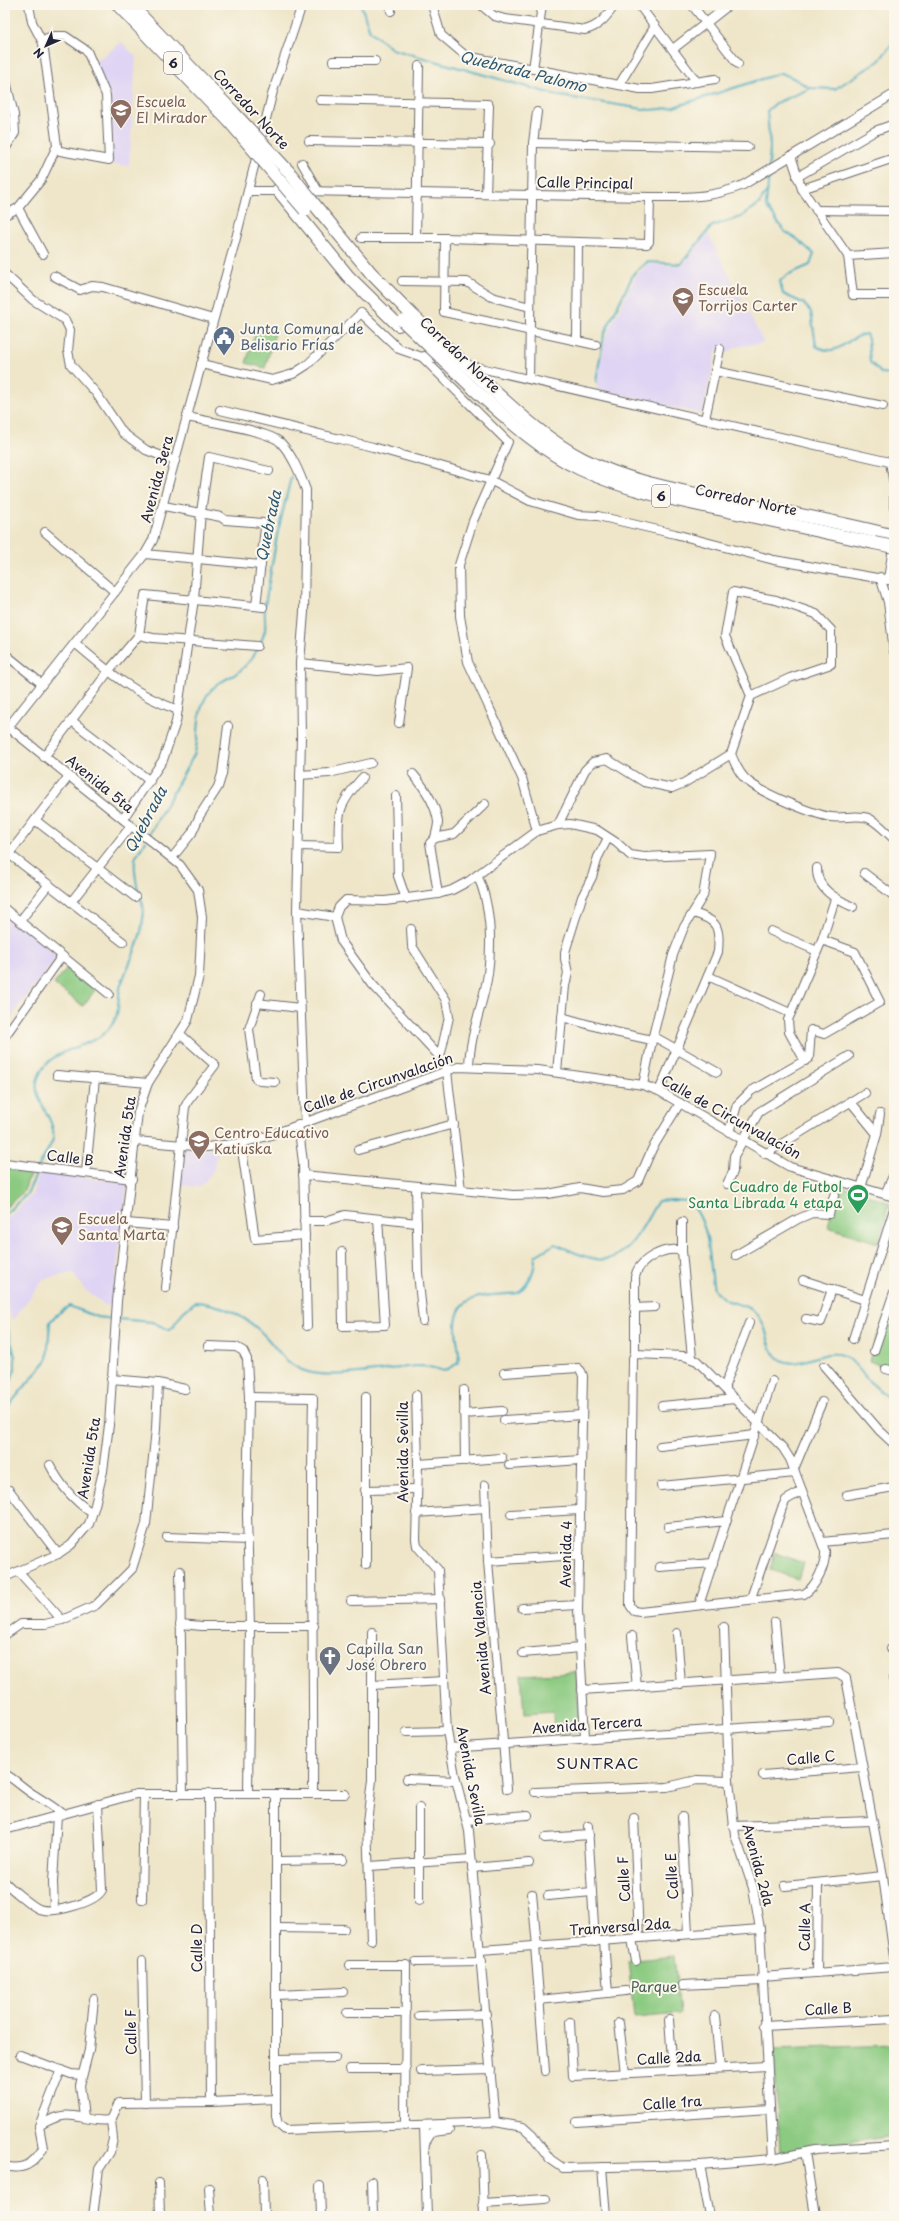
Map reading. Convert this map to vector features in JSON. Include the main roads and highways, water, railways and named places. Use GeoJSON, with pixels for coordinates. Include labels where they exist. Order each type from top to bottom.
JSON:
{"type":"FeatureCollection","features":[{"type":"Feature","properties":{"kind":"highway","name":"Corredor Norte"},"geometry":{"type":"LineString","coordinates":[[118,5],[231,117]]}},
{"type":"Feature","properties":{"kind":"highway","name":"Corredor Norte"},"geometry":{"type":"LineString","coordinates":[[131,5],[310,207],[371,273],[404,320],[495,408],[547,449],[579,468],[611,482],[673,499],[874,537],[894,536]]}},
{"type":"Feature","properties":{"kind":"highway"},"geometry":{"type":"LineString","coordinates":[[278,190],[348,276],[404,320],[475,387]]}},
{"type":"Feature","properties":{"kind":"highway","name":"Corredor Norte"},"geometry":{"type":"LineString","coordinates":[[475,387],[526,419],[553,440],[582,459],[612,473],[676,490],[874,537],[894,547]]}},
{"type":"Feature","properties":{"kind":"waterway","name":"Quebrada Palomo"},"geometry":{"type":"LineString","coordinates":[[361,5],[370,31],[392,49],[560,96],[650,110],[671,108],[781,73],[810,88],[835,89],[879,61],[894,41]]}},
{"type":"Feature","properties":{"kind":"waterway","name":"Quebrada"},"geometry":{"type":"LineString","coordinates":[[769,166],[770,147],[767,111],[776,103],[809,89]]}},
{"type":"Feature","properties":{"kind":"waterway","name":"Quebrada"},"geometry":{"type":"LineString","coordinates":[[769,173],[766,206],[784,231],[797,239],[814,254],[810,265],[787,275],[780,281],[783,294],[803,303],[811,312],[816,346],[824,349],[836,349],[852,339],[866,334],[868,339],[870,362],[881,373],[894,374]]}},
{"type":"Feature","properties":{"kind":"waterway","name":"Quebrada"},"geometry":{"type":"LineString","coordinates":[[596,382],[604,334],[634,273],[647,262],[681,264],[712,226],[741,217],[759,204],[767,191]]}},
{"type":"Feature","properties":{"kind":"waterway","name":"Quebrada"},"geometry":{"type":"LineString","coordinates":[[265,605],[277,536],[291,477]]}},
{"type":"Feature","properties":{"kind":"waterway","name":"Quebrada"},"geometry":{"type":"LineString","coordinates":[[148,837],[194,755],[200,711],[206,697],[222,681],[245,667],[254,656],[261,643],[265,630],[265,609]]}},
{"type":"Feature","properties":{"kind":"waterway","name":"Quebrada"},"geometry":{"type":"LineString","coordinates":[[39,1166],[52,1142],[53,1131],[48,1116],[40,1101],[37,1086],[38,1078],[44,1066],[53,1058],[100,1037],[109,1028],[116,1017],[120,986],[140,937],[142,928],[144,915],[137,885],[135,859],[146,841]]}},
{"type":"Feature","properties":{"kind":"waterway","name":"Quebrada"},"geometry":{"type":"LineString","coordinates":[[5,1214],[27,1194],[38,1170]]}},
{"type":"Feature","properties":{"kind":"waterway"},"geometry":{"type":"LineString","coordinates":[[118,1319],[152,1322],[169,1330],[173,1327],[183,1312],[195,1302],[203,1303],[228,1310],[244,1319],[258,1329],[283,1357],[302,1370],[328,1375],[420,1366],[444,1371],[458,1363],[459,1353],[456,1334],[457,1316],[461,1307],[468,1301],[486,1296],[518,1293],[531,1277],[535,1256],[555,1244],[580,1255],[596,1259],[607,1259],[617,1255],[626,1249],[634,1240],[658,1201],[689,1201],[702,1221],[708,1243],[714,1290],[726,1300],[749,1308],[757,1314],[763,1323],[775,1355],[780,1359],[796,1363],[828,1354],[845,1356],[870,1382],[894,1402]]}},
{"type":"Feature","properties":{"kind":"waterway"},"geometry":{"type":"LineString","coordinates":[[5,1410],[47,1360],[50,1322],[55,1316],[69,1306],[97,1317],[114,1319]]}},
{"type":"Feature","properties":{"kind":"waterway","name":"Quebrada"},"geometry":{"type":"LineString","coordinates":[[5,1318],[15,1357],[15,1369],[5,1397]]}},
{"type":"Feature","properties":{"kind":"place","name":"Escuela El Mirador"},"geometry":{"type":"Point","coordinates":[121,130]}},
{"type":"Feature","properties":{"kind":"place","name":"Escuela Torrijos Carter"},"geometry":{"type":"Point","coordinates":[683,318]}},
{"type":"Feature","properties":{"kind":"place","name":"Junta Comunal de Belisario Frías"},"geometry":{"type":"Point","coordinates":[224,356]}},
{"type":"Feature","properties":{"kind":"place","name":"Centro Educativo Katiuska"},"geometry":{"type":"Point","coordinates":[199,1160]}},
{"type":"Feature","properties":{"kind":"place","name":"Cuadro de Futbol Santa Librada 4 etapa"},"geometry":{"type":"Point","coordinates":[858,1214]}},
{"type":"Feature","properties":{"kind":"place","name":"Escuela Santa Marta"},"geometry":{"type":"Point","coordinates":[62,1246]}},
{"type":"Feature","properties":{"kind":"place","name":"Capilla San José Obrero"},"geometry":{"type":"Point","coordinates":[330,1676]}},
{"type":"Feature","properties":{"kind":"district","name":"SUNTRAC"},"geometry":{"type":"Point","coordinates":[598,1764]}},
{"type":"Feature","properties":{"kind":"park label","name":"Parque"},"geometry":{"type":"Point","coordinates":[654,1987]}}]}
